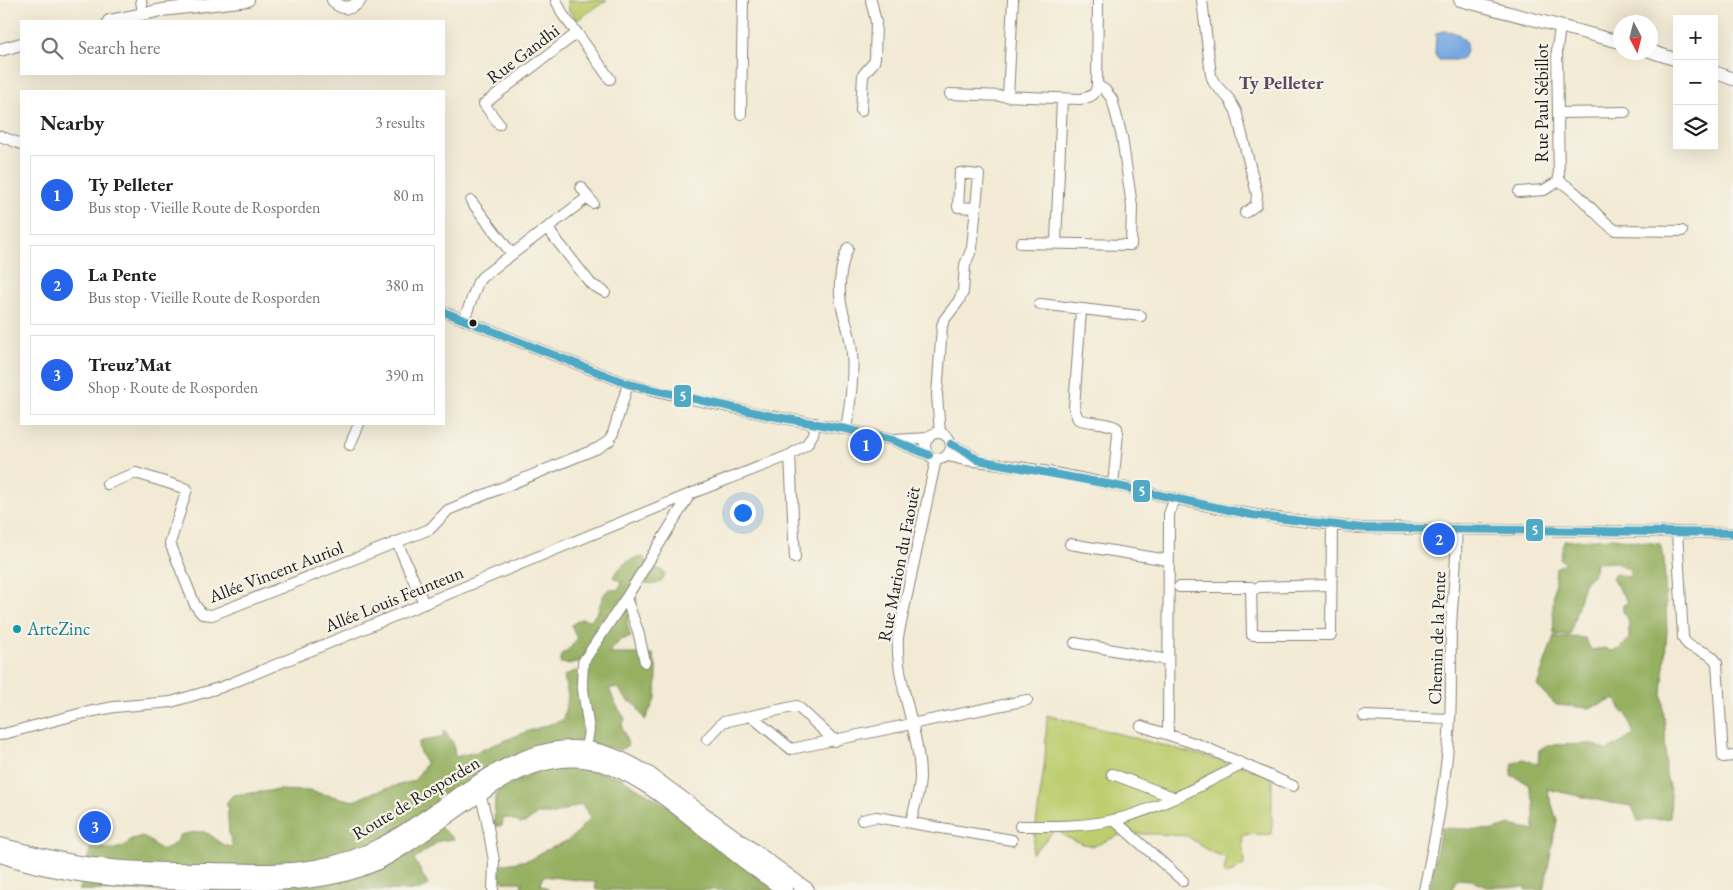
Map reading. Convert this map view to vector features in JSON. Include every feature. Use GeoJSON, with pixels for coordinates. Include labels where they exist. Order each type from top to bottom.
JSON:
{"type":"FeatureCollection","features":[{"type":"Feature","properties":{"kind":"main road","name":"Route de Rosporden"},"geometry":{"type":"LineString","coordinates":[[585,754],[650,789],[784,890]]}},
{"type":"Feature","properties":{"kind":"main road","name":"Route de Rosporden"},"geometry":{"type":"LineString","coordinates":[[0,845],[54,858],[92,865],[119,867],[267,871],[315,867],[357,856],[383,844],[479,789],[530,767],[585,754],[612,755],[647,773],[807,890]]}},
{"type":"Feature","properties":{"kind":"main road","name":"Route de Rosporden"},"geometry":{"type":"LineString","coordinates":[[0,855],[20,862],[72,874],[134,880],[240,883],[319,880],[375,864],[416,839],[479,789]]}},
{"type":"Feature","properties":{"kind":"street"},"geometry":{"type":"LineString","coordinates":[[141,0],[143,13]]}},
{"type":"Feature","properties":{"kind":"street"},"geometry":{"type":"LineString","coordinates":[[112,20],[143,13],[248,0]]}},
{"type":"Feature","properties":{"kind":"street"},"geometry":{"type":"LineString","coordinates":[[333,0],[342,7],[348,8],[354,6],[360,0]]}},
{"type":"Feature","properties":{"kind":"street","name":"Rue Gandhi"},"geometry":{"type":"LineString","coordinates":[[556,0],[563,15],[610,79]]}},
{"type":"Feature","properties":{"kind":"street"},"geometry":{"type":"LineString","coordinates":[[741,114],[743,0]]}},
{"type":"Feature","properties":{"kind":"street"},"geometry":{"type":"LineString","coordinates":[[861,111],[863,75],[875,58],[876,22],[871,0]]}},
{"type":"Feature","properties":{"kind":"street"},"geometry":{"type":"LineString","coordinates":[[1008,97],[1012,0]]}},
{"type":"Feature","properties":{"kind":"street"},"geometry":{"type":"LineString","coordinates":[[950,94],[1062,99],[1091,97],[1096,91],[1097,84],[1098,0]]}},
{"type":"Feature","properties":{"kind":"street"},"geometry":{"type":"LineString","coordinates":[[1202,0],[1211,75],[1214,83],[1229,99],[1236,111],[1257,194],[1256,205],[1245,214]]}},
{"type":"Feature","properties":{"kind":"street"},"geometry":{"type":"LineString","coordinates":[[1460,0],[1613,40]]}},
{"type":"Feature","properties":{"kind":"street","name":"Rue Paul Sébillot"},"geometry":{"type":"LineString","coordinates":[[1559,181],[1557,50],[1560,26]]}},
{"type":"Feature","properties":{"kind":"street","name":"Rue Gandhi"},"geometry":{"type":"LineString","coordinates":[[500,124],[484,104],[577,33]]}},
{"type":"Feature","properties":{"kind":"street"},"geometry":{"type":"LineString","coordinates":[[0,50],[20,44]]}},
{"type":"Feature","properties":{"kind":"street"},"geometry":{"type":"LineString","coordinates":[[1658,54],[1673,59]]}},
{"type":"Feature","properties":{"kind":"street"},"geometry":{"type":"LineString","coordinates":[[1718,73],[1733,79]]}},
{"type":"Feature","properties":{"kind":"street"},"geometry":{"type":"LineString","coordinates":[[1021,243],[1056,242],[1131,246],[1132,206],[1122,137],[1112,99],[1097,84]]}},
{"type":"Feature","properties":{"kind":"street"},"geometry":{"type":"LineString","coordinates":[[1056,242],[1062,99]]}},
{"type":"Feature","properties":{"kind":"street"},"geometry":{"type":"LineString","coordinates":[[1558,113],[1625,112]]}},
{"type":"Feature","properties":{"kind":"street"},"geometry":{"type":"LineString","coordinates":[[0,136],[20,144]]}},
{"type":"Feature","properties":{"kind":"street","name":"Rue Paul Sébillot"},"geometry":{"type":"LineString","coordinates":[[1519,192],[1544,190],[1559,181]]}},
{"type":"Feature","properties":{"kind":"street","name":"Rue Paul Sébillot"},"geometry":{"type":"LineString","coordinates":[[1559,181],[1571,189],[1615,230],[1682,231]]}},
{"type":"Feature","properties":{"kind":"street"},"geometry":{"type":"LineString","coordinates":[[464,320],[478,282],[547,228],[590,200],[581,187]]}},
{"type":"Feature","properties":{"kind":"street"},"geometry":{"type":"LineString","coordinates":[[471,201],[512,254]]}},
{"type":"Feature","properties":{"kind":"street"},"geometry":{"type":"LineString","coordinates":[[940,433],[937,395],[942,326],[944,320],[958,302],[962,292],[965,265],[972,248],[976,208]]}},
{"type":"Feature","properties":{"kind":"street"},"geometry":{"type":"LineString","coordinates":[[547,228],[591,284],[605,292]]}},
{"type":"Feature","properties":{"kind":"street"},"geometry":{"type":"LineString","coordinates":[[846,429],[853,364],[852,346],[841,305],[840,278],[848,248]]}},
{"type":"Feature","properties":{"kind":"street"},"geometry":{"type":"LineString","coordinates":[[1040,304],[1141,316]]}},
{"type":"Feature","properties":{"kind":"street"},"geometry":{"type":"LineString","coordinates":[[1081,310],[1074,408],[1078,419],[1085,422],[1109,424],[1117,428],[1113,484]]}},
{"type":"Feature","properties":{"kind":"street"},"geometry":{"type":"LineString","coordinates":[[445,312],[628,384],[724,406],[846,429],[892,440],[937,456],[978,460],[1113,484],[1252,515],[1362,528],[1733,533]]}},
{"type":"Feature","properties":{"kind":"street","name":"Allée Vincent Auriol"},"geometry":{"type":"LineString","coordinates":[[107,484],[136,473],[186,488],[170,543],[198,611],[205,615],[220,613],[430,529],[448,510],[598,448],[609,441],[613,433],[628,384]]}},
{"type":"Feature","properties":{"kind":"street","name":"Allée Louis Feunteun"},"geometry":{"type":"LineString","coordinates":[[0,735],[79,714],[114,707],[183,700],[255,674],[690,494],[790,455],[807,444],[813,434],[815,423]]}},
{"type":"Feature","properties":{"kind":"street"},"geometry":{"type":"LineString","coordinates":[[350,445],[360,425]]}},
{"type":"Feature","properties":{"kind":"street"},"geometry":{"type":"LineString","coordinates":[[940,433],[947,437],[950,450],[937,456],[925,447],[933,434],[940,433]]}},
{"type":"Feature","properties":{"kind":"street"},"geometry":{"type":"LineString","coordinates":[[892,440],[929,438]]}},
{"type":"Feature","properties":{"kind":"street"},"geometry":{"type":"LineString","coordinates":[[950,444],[978,460]]}},
{"type":"Feature","properties":{"kind":"street"},"geometry":{"type":"LineString","coordinates":[[790,455],[795,558]]}},
{"type":"Feature","properties":{"kind":"street","name":"Rue Marion du Faouët"},"geometry":{"type":"LineString","coordinates":[[911,822],[920,776],[899,660],[898,637],[937,456]]}},
{"type":"Feature","properties":{"kind":"street"},"geometry":{"type":"LineString","coordinates":[[585,754],[589,730],[582,684],[584,662],[690,494]]}},
{"type":"Feature","properties":{"kind":"street"},"geometry":{"type":"LineString","coordinates":[[1168,734],[1169,514],[1175,498]]}},
{"type":"Feature","properties":{"kind":"street"},"geometry":{"type":"LineString","coordinates":[[1251,589],[1252,635],[1331,635],[1332,525]]}},
{"type":"Feature","properties":{"kind":"street","name":"Chemin de la Pente"},"geometry":{"type":"LineString","coordinates":[[1424,890],[1440,815],[1448,756],[1451,636],[1457,554],[1456,529]]}},
{"type":"Feature","properties":{"kind":"street"},"geometry":{"type":"LineString","coordinates":[[1677,532],[1683,638],[1689,646],[1711,655],[1716,663],[1723,757],[1733,756]]}},
{"type":"Feature","properties":{"kind":"street"},"geometry":{"type":"LineString","coordinates":[[396,542],[424,604]]}},
{"type":"Feature","properties":{"kind":"street"},"geometry":{"type":"LineString","coordinates":[[1070,544],[1168,560]]}},
{"type":"Feature","properties":{"kind":"street"},"geometry":{"type":"LineString","coordinates":[[1179,587],[1331,589]]}},
{"type":"Feature","properties":{"kind":"street"},"geometry":{"type":"LineString","coordinates":[[626,598],[638,631],[644,662]]}},
{"type":"Feature","properties":{"kind":"street"},"geometry":{"type":"LineString","coordinates":[[1075,643],[1168,660]]}},
{"type":"Feature","properties":{"kind":"street"},"geometry":{"type":"LineString","coordinates":[[751,716],[791,749],[1027,700]]}},
{"type":"Feature","properties":{"kind":"street"},"geometry":{"type":"LineString","coordinates":[[707,739],[724,722],[797,706],[836,741]]}},
{"type":"Feature","properties":{"kind":"street","name":"Chemin de la Pente"},"geometry":{"type":"LineString","coordinates":[[1364,716],[1450,719]]}},
{"type":"Feature","properties":{"kind":"street"},"geometry":{"type":"LineString","coordinates":[[1141,726],[1200,745],[1293,786]]}},
{"type":"Feature","properties":{"kind":"street"},"geometry":{"type":"LineString","coordinates":[[1020,826],[1053,826],[1114,820],[1141,812],[1243,764]]}},
{"type":"Feature","properties":{"kind":"street"},"geometry":{"type":"LineString","coordinates":[[1112,774],[1173,797]]}},
{"type":"Feature","properties":{"kind":"street"},"geometry":{"type":"LineString","coordinates":[[479,789],[494,861],[494,890]]}},
{"type":"Feature","properties":{"kind":"street"},"geometry":{"type":"LineString","coordinates":[[862,820],[876,817],[1012,840]]}},
{"type":"Feature","properties":{"kind":"street"},"geometry":{"type":"LineString","coordinates":[[1114,820],[1183,881]]}},
{"type":"Feature","properties":{"kind":"green space"},"geometry":{"type":"Polygon","coordinates":[[[568,0],[607,0],[577,20],[569,11],[568,0]]]}},
{"type":"Feature","properties":{"kind":"green space"},"geometry":{"type":"Polygon","coordinates":[[[1613,538],[1660,544],[1664,557],[1667,631],[1662,694],[1666,775],[1671,794],[1670,818],[1638,821],[1632,806],[1547,789],[1557,820],[1544,890],[1525,890],[1527,887],[1487,887],[1471,880],[1456,879],[1452,890],[1429,890],[1441,828],[1493,830],[1511,825],[1534,831],[1534,803],[1529,784],[1511,775],[1513,764],[1523,759],[1538,764],[1539,750],[1547,745],[1592,744],[1607,751],[1634,735],[1627,715],[1621,710],[1616,699],[1589,708],[1556,705],[1537,686],[1554,636],[1585,638],[1591,650],[1605,648],[1611,651],[1619,649],[1629,639],[1629,622],[1623,611],[1623,605],[1628,603],[1612,578],[1615,574],[1630,577],[1630,569],[1623,567],[1617,562],[1594,563],[1596,566],[1593,575],[1584,583],[1570,635],[1554,634],[1553,605],[1556,568],[1564,563],[1560,559],[1564,541],[1613,538]]]}},
{"type":"Feature","properties":{"kind":"green space"},"geometry":{"type":"Polygon","coordinates":[[[643,557],[654,568],[662,570],[665,574],[661,582],[655,584],[639,582],[629,595],[637,599],[627,623],[631,637],[620,640],[609,654],[653,654],[657,671],[656,698],[645,720],[635,704],[627,700],[618,688],[609,688],[614,701],[625,719],[622,726],[628,745],[620,750],[574,741],[543,744],[508,760],[472,782],[425,815],[454,839],[439,841],[414,859],[428,885],[420,890],[79,890],[90,849],[115,849],[124,846],[131,839],[145,837],[161,850],[172,845],[180,835],[195,832],[204,832],[220,843],[233,847],[229,834],[227,802],[233,795],[278,790],[309,791],[354,801],[374,792],[414,781],[426,764],[418,748],[419,742],[443,737],[444,730],[453,743],[455,757],[476,752],[526,732],[563,720],[568,696],[564,676],[575,671],[585,675],[591,660],[569,664],[560,663],[562,654],[577,639],[571,625],[581,619],[591,620],[598,611],[605,593],[609,589],[618,590],[622,582],[613,577],[620,568],[633,559],[643,557]]]}},
{"type":"Feature","properties":{"kind":"green space"},"geometry":{"type":"Polygon","coordinates":[[[1047,715],[1272,774],[1272,834],[1242,835],[1244,865],[1233,872],[1224,874],[1226,858],[1209,851],[1187,836],[1122,834],[1094,846],[1066,837],[1056,829],[1032,854],[1045,759],[1047,715]]]}},
{"type":"Feature","properties":{"kind":"green space"},"geometry":{"type":"Polygon","coordinates":[[[573,766],[619,777],[670,807],[777,890],[596,890],[595,882],[543,876],[540,884],[549,890],[521,890],[522,882],[503,882],[495,871],[501,865],[532,859],[542,852],[567,841],[579,832],[583,825],[591,818],[582,804],[554,814],[537,814],[522,823],[503,818],[502,826],[494,826],[495,797],[500,789],[541,769],[573,766]]]}},
{"type":"Feature","properties":{"kind":"water"},"geometry":{"type":"Polygon","coordinates":[[[1444,31],[1456,33],[1464,40],[1466,49],[1461,60],[1439,60],[1435,55],[1436,33],[1444,31]]]}},
{"type":"Feature","properties":{"kind":"transit line","name":"5"},"geometry":{"type":"LineString","coordinates":[[445,312],[628,384],[771,416],[846,429],[892,440],[929,455]]}},
{"type":"Feature","properties":{"kind":"transit line","name":"5"},"geometry":{"type":"LineString","coordinates":[[951,444],[978,460],[1113,485],[1252,515],[1362,528],[1733,533]]}},
{"type":"Feature","properties":{"kind":"place","name":"Ty Pelleter"},"geometry":{"type":"Point","coordinates":[866,445]}},
{"type":"Feature","properties":{"kind":"place","name":"La Pente"},"geometry":{"type":"Point","coordinates":[1439,539]}},
{"type":"Feature","properties":{"kind":"place","name":"ArteZinc"},"geometry":{"type":"Point","coordinates":[17,629]}},
{"type":"Feature","properties":{"kind":"place","name":"Treuz’Mat"},"geometry":{"type":"Point","coordinates":[95,827]}},
{"type":"Feature","properties":{"kind":"district","name":"Ty Pelleter"},"geometry":{"type":"Point","coordinates":[1281,82]}}]}
